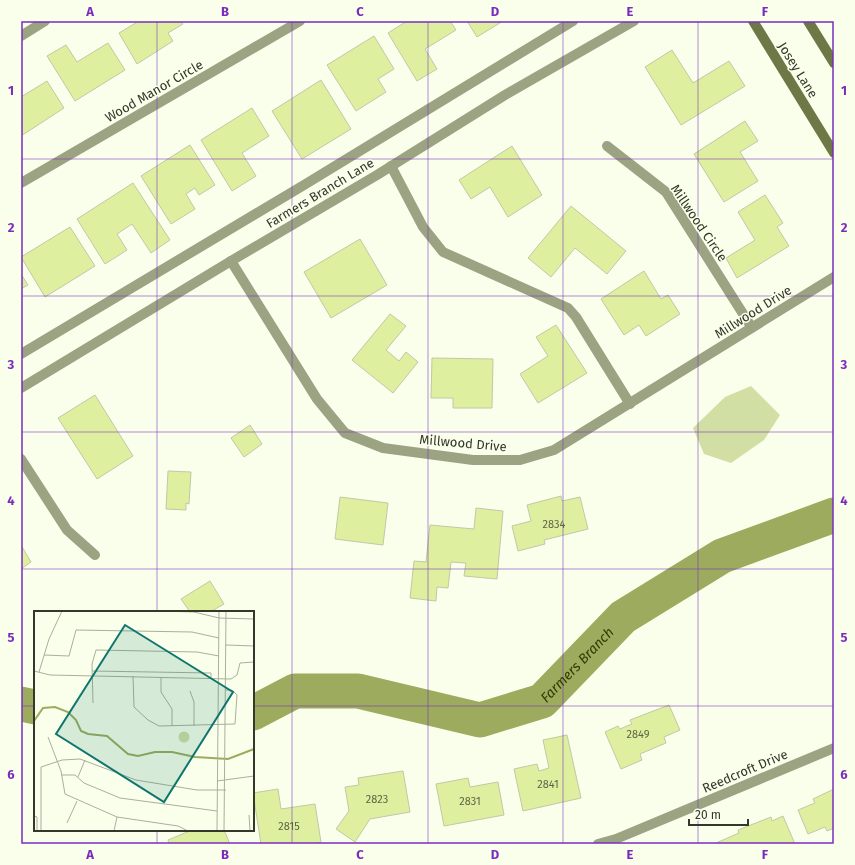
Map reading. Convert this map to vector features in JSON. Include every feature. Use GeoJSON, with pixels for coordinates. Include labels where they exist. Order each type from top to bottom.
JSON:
{"type":"FeatureCollection","features":[{"type":"Feature","properties":{"kind":"main road","name":"Josey Lane"},"geometry":{"type":"LineString","coordinates":[[753,21],[834,153]]}},
{"type":"Feature","properties":{"kind":"main road"},"geometry":{"type":"LineString","coordinates":[[808,21],[834,63]]}},
{"type":"Feature","properties":{"kind":"street"},"geometry":{"type":"LineString","coordinates":[[21,36],[45,21]]}},
{"type":"Feature","properties":{"kind":"street","name":"Wood Manor Circle"},"geometry":{"type":"LineString","coordinates":[[21,183],[300,21]]}},
{"type":"Feature","properties":{"kind":"street"},"geometry":{"type":"LineString","coordinates":[[21,354],[311,181],[573,21]]}},
{"type":"Feature","properties":{"kind":"street","name":"Farmers Branch Lane"},"geometry":{"type":"LineString","coordinates":[[21,388],[391,166],[505,95],[634,21]]}},
{"type":"Feature","properties":{"kind":"street","name":"Millwood Circle"},"geometry":{"type":"LineString","coordinates":[[608,146],[666,192],[752,328]]}},
{"type":"Feature","properties":{"kind":"street"},"geometry":{"type":"LineString","coordinates":[[391,166],[423,227],[443,252],[568,308],[576,317],[630,404]]}},
{"type":"Feature","properties":{"kind":"street","name":"Millwood Drive"},"geometry":{"type":"LineString","coordinates":[[231,261],[317,399],[345,433],[383,448],[473,460],[520,460],[554,450],[834,277]]}},
{"type":"Feature","properties":{"kind":"street"},"geometry":{"type":"LineString","coordinates":[[21,459],[67,530],[95,555]]}},
{"type":"Feature","properties":{"kind":"street","name":"Reedcroft Drive"},"geometry":{"type":"LineString","coordinates":[[598,844],[616,839],[834,748]]}},
{"type":"Feature","properties":{"kind":"green space"},"geometry":{"type":"Polygon","coordinates":[[[751,386],[780,415],[764,440],[731,463],[704,454],[693,428],[725,397],[751,386]]]}},
{"type":"Feature","properties":{"kind":"building"},"geometry":{"type":"Polygon","coordinates":[[[139,21],[180,21],[183,24],[168,33],[173,41],[137,64],[119,33],[139,21]]]}},
{"type":"Feature","properties":{"kind":"building"},"geometry":{"type":"Polygon","coordinates":[[[407,21],[450,21],[456,30],[425,49],[437,69],[417,81],[388,33],[407,21]]]}},
{"type":"Feature","properties":{"kind":"building"},"geometry":{"type":"Polygon","coordinates":[[[467,21],[503,21],[477,37],[467,21]]]}},
{"type":"Feature","properties":{"kind":"building"},"geometry":{"type":"Polygon","coordinates":[[[374,36],[394,69],[378,79],[386,92],[356,111],[327,65],[374,36]]]}},
{"type":"Feature","properties":{"kind":"building"},"geometry":{"type":"Polygon","coordinates":[[[108,43],[125,70],[75,101],[47,56],[66,45],[77,62],[108,43]]]}},
{"type":"Feature","properties":{"kind":"building"},"geometry":{"type":"Polygon","coordinates":[[[672,50],[693,83],[729,61],[745,86],[681,125],[645,67],[672,50]]]}},
{"type":"Feature","properties":{"kind":"building"},"geometry":{"type":"Polygon","coordinates":[[[321,80],[351,129],[302,159],[272,111],[321,80]]]}},
{"type":"Feature","properties":{"kind":"building"},"geometry":{"type":"Polygon","coordinates":[[[47,81],[64,108],[21,136],[21,97],[47,81]]]}},
{"type":"Feature","properties":{"kind":"building"},"geometry":{"type":"Polygon","coordinates":[[[252,108],[269,136],[242,153],[256,176],[232,191],[201,140],[252,108]]]}},
{"type":"Feature","properties":{"kind":"building"},"geometry":{"type":"Polygon","coordinates":[[[745,121],[758,141],[740,152],[758,181],[724,202],[694,154],[745,121]]]}},
{"type":"Feature","properties":{"kind":"building"},"geometry":{"type":"Polygon","coordinates":[[[190,145],[215,185],[199,195],[195,188],[186,194],[195,209],[171,224],[141,176],[190,145]]]}},
{"type":"Feature","properties":{"kind":"building"},"geometry":{"type":"Polygon","coordinates":[[[512,146],[542,195],[508,217],[490,187],[471,199],[459,180],[512,146]]]}},
{"type":"Feature","properties":{"kind":"building"},"geometry":{"type":"Polygon","coordinates":[[[133,183],[170,240],[151,253],[132,224],[117,234],[127,250],[105,264],[77,219],[133,183]]]}},
{"type":"Feature","properties":{"kind":"building"},"geometry":{"type":"Polygon","coordinates":[[[765,195],[783,223],[777,227],[789,246],[737,278],[726,258],[755,240],[738,212],[765,195]]]}},
{"type":"Feature","properties":{"kind":"building"},"geometry":{"type":"Polygon","coordinates":[[[571,206],[626,251],[607,274],[575,248],[551,277],[528,258],[571,206]]]}},
{"type":"Feature","properties":{"kind":"building"},"geometry":{"type":"Polygon","coordinates":[[[70,227],[95,266],[45,297],[21,257],[70,227]]]}},
{"type":"Feature","properties":{"kind":"building"},"geometry":{"type":"Polygon","coordinates":[[[360,239],[387,285],[331,318],[304,272],[360,239]]]}},
{"type":"Feature","properties":{"kind":"building"},"geometry":{"type":"Polygon","coordinates":[[[644,271],[661,299],[668,295],[680,314],[646,336],[639,325],[624,335],[601,299],[644,271]]]}},
{"type":"Feature","properties":{"kind":"building"},"geometry":{"type":"Polygon","coordinates":[[[21,274],[28,285],[21,289],[21,274]]]}},
{"type":"Feature","properties":{"kind":"building"},"geometry":{"type":"Polygon","coordinates":[[[390,314],[406,326],[386,350],[399,361],[406,352],[418,362],[393,393],[352,360],[390,314]]]}},
{"type":"Feature","properties":{"kind":"building"},"geometry":{"type":"Polygon","coordinates":[[[556,325],[587,373],[538,403],[520,374],[548,356],[536,337],[556,325]]]}},
{"type":"Feature","properties":{"kind":"building"},"geometry":{"type":"Polygon","coordinates":[[[432,358],[493,359],[492,408],[453,408],[453,398],[431,398],[432,358]]]}},
{"type":"Feature","properties":{"kind":"building"},"geometry":{"type":"Polygon","coordinates":[[[95,395],[133,456],[97,479],[58,418],[95,395]]]}},
{"type":"Feature","properties":{"kind":"building"},"geometry":{"type":"Polygon","coordinates":[[[250,425],[262,444],[244,457],[231,438],[250,425]]]}},
{"type":"Feature","properties":{"kind":"building"},"geometry":{"type":"Polygon","coordinates":[[[168,471],[191,472],[189,504],[186,503],[186,510],[166,509],[168,471]]]}},
{"type":"Feature","properties":{"kind":"building"},"geometry":{"type":"Polygon","coordinates":[[[561,496],[562,501],[580,497],[588,529],[544,540],[545,544],[518,551],[512,526],[531,521],[527,505],[561,496]]]}},
{"type":"Feature","properties":{"kind":"building"},"geometry":{"type":"Polygon","coordinates":[[[340,497],[388,503],[383,545],[335,539],[340,497]]]}},
{"type":"Feature","properties":{"kind":"building"},"geometry":{"type":"Polygon","coordinates":[[[476,508],[503,511],[497,579],[464,576],[466,563],[451,562],[448,588],[437,587],[436,601],[410,598],[414,561],[426,562],[430,525],[474,529],[476,508]]]}},
{"type":"Feature","properties":{"kind":"building"},"geometry":{"type":"Polygon","coordinates":[[[21,545],[31,562],[21,569],[21,545]]]}},
{"type":"Feature","properties":{"kind":"building"},"geometry":{"type":"Polygon","coordinates":[[[210,581],[224,604],[212,611],[189,611],[181,599],[210,581]]]}},
{"type":"Feature","properties":{"kind":"building"},"geometry":{"type":"Polygon","coordinates":[[[669,705],[680,730],[664,737],[666,743],[640,754],[642,760],[621,769],[605,732],[618,726],[620,729],[632,724],[630,720],[669,705]]]}},
{"type":"Feature","properties":{"kind":"building"},"geometry":{"type":"Polygon","coordinates":[[[567,735],[581,798],[523,811],[514,769],[537,764],[539,771],[549,768],[543,740],[567,735]]]}},
{"type":"Feature","properties":{"kind":"building"},"geometry":{"type":"Polygon","coordinates":[[[403,771],[410,812],[370,819],[355,842],[336,829],[349,811],[345,787],[359,785],[358,778],[403,771]]]}},
{"type":"Feature","properties":{"kind":"building"},"geometry":{"type":"Polygon","coordinates":[[[468,778],[470,787],[498,782],[504,815],[444,826],[436,784],[468,778]]]}},
{"type":"Feature","properties":{"kind":"building"},"geometry":{"type":"Polygon","coordinates":[[[278,789],[281,809],[315,804],[321,842],[315,844],[261,844],[254,793],[278,789]]]}},
{"type":"Feature","properties":{"kind":"building"},"geometry":{"type":"Polygon","coordinates":[[[834,789],[834,828],[827,831],[825,827],[808,834],[798,810],[815,803],[813,799],[834,789]]]}},
{"type":"Feature","properties":{"kind":"building"},"geometry":{"type":"Polygon","coordinates":[[[783,816],[795,844],[716,843],[739,833],[738,830],[771,817],[772,821],[783,816]]]}},
{"type":"Feature","properties":{"kind":"building"},"geometry":{"type":"Polygon","coordinates":[[[190,831],[224,831],[230,844],[169,844],[168,840],[190,831]]]}},
{"type":"Feature","properties":{"kind":"waterway","name":"Farmers Branch"},"geometry":{"type":"LineString","coordinates":[[254,712],[295,691],[358,691],[480,720],[542,701],[623,617],[722,556],[834,515]]}},
{"type":"Feature","properties":{"kind":"waterway","name":"Farmers Branch"},"geometry":{"type":"LineString","coordinates":[[21,704],[34,707]]}}]}
